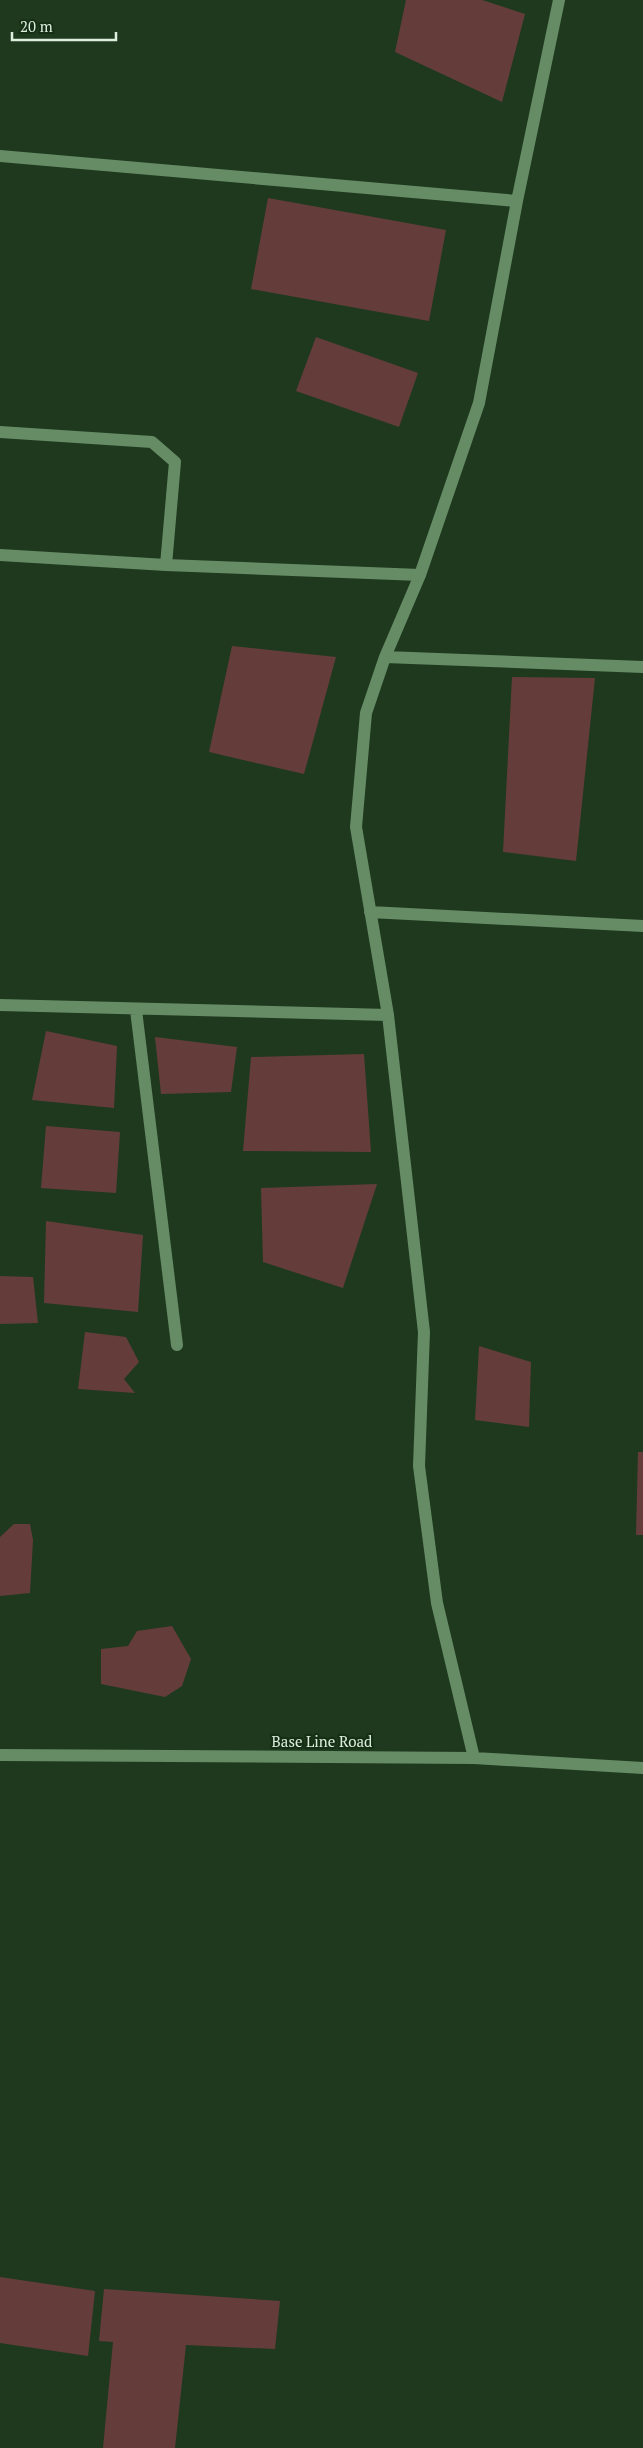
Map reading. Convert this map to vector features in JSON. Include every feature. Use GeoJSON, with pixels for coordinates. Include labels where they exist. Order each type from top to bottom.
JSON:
{"type":"FeatureCollection","features":[{"type":"Feature","properties":{"kind":"street"},"geometry":{"type":"LineString","coordinates":[[474,1758],[437,1603],[419,1466],[424,1332],[388,1015],[356,827],[366,713],[385,657],[420,575],[480,404],[517,201],[559,0]]}},
{"type":"Feature","properties":{"kind":"street"},"geometry":{"type":"LineString","coordinates":[[0,156],[517,201]]}},
{"type":"Feature","properties":{"kind":"street"},"geometry":{"type":"LineString","coordinates":[[0,432],[152,442],[175,462],[166,565]]}},
{"type":"Feature","properties":{"kind":"street"},"geometry":{"type":"LineString","coordinates":[[0,555],[166,565],[420,575]]}},
{"type":"Feature","properties":{"kind":"street"},"geometry":{"type":"LineString","coordinates":[[385,657],[643,667]]}},
{"type":"Feature","properties":{"kind":"street"},"geometry":{"type":"LineString","coordinates":[[370,912],[643,926]]}},
{"type":"Feature","properties":{"kind":"street"},"geometry":{"type":"LineString","coordinates":[[0,1005],[388,1015]]}},
{"type":"Feature","properties":{"kind":"street"},"geometry":{"type":"LineString","coordinates":[[136,1010],[177,1345]]}},
{"type":"Feature","properties":{"kind":"street","name":"Base Line Road"},"geometry":{"type":"LineString","coordinates":[[0,1755],[474,1758],[643,1768]]}},
{"type":"Feature","properties":{"kind":"building"},"geometry":{"type":"Polygon","coordinates":[[[406,0],[482,0],[525,14],[502,102],[395,52],[406,0]]]}},
{"type":"Feature","properties":{"kind":"building"},"geometry":{"type":"Polygon","coordinates":[[[268,198],[446,230],[429,321],[251,289],[268,198]]]}},
{"type":"Feature","properties":{"kind":"building"},"geometry":{"type":"Polygon","coordinates":[[[316,337],[418,373],[399,427],[296,391],[316,337]]]}},
{"type":"Feature","properties":{"kind":"building"},"geometry":{"type":"Polygon","coordinates":[[[232,646],[336,657],[304,774],[209,752],[232,646]]]}},
{"type":"Feature","properties":{"kind":"building"},"geometry":{"type":"Polygon","coordinates":[[[512,677],[595,678],[576,861],[503,852],[512,677]]]}},
{"type":"Feature","properties":{"kind":"building"},"geometry":{"type":"Polygon","coordinates":[[[46,1031],[117,1046],[114,1108],[32,1100],[46,1031]]]}},
{"type":"Feature","properties":{"kind":"building"},"geometry":{"type":"Polygon","coordinates":[[[155,1037],[237,1047],[231,1092],[161,1094],[155,1037]]]}},
{"type":"Feature","properties":{"kind":"building"},"geometry":{"type":"Polygon","coordinates":[[[364,1054],[371,1152],[243,1151],[251,1057],[364,1054]]]}},
{"type":"Feature","properties":{"kind":"building"},"geometry":{"type":"Polygon","coordinates":[[[46,1126],[120,1132],[116,1193],[41,1188],[46,1126]]]}},
{"type":"Feature","properties":{"kind":"building"},"geometry":{"type":"Polygon","coordinates":[[[377,1184],[343,1288],[263,1262],[261,1188],[377,1184]]]}},
{"type":"Feature","properties":{"kind":"building"},"geometry":{"type":"Polygon","coordinates":[[[46,1221],[143,1235],[138,1312],[44,1303],[46,1221]]]}},
{"type":"Feature","properties":{"kind":"building"},"geometry":{"type":"Polygon","coordinates":[[[0,1276],[33,1277],[38,1323],[0,1324],[0,1276]]]}},
{"type":"Feature","properties":{"kind":"building"},"geometry":{"type":"Polygon","coordinates":[[[85,1332],[126,1337],[139,1362],[124,1379],[135,1393],[78,1389],[85,1332]]]}},
{"type":"Feature","properties":{"kind":"building"},"geometry":{"type":"Polygon","coordinates":[[[479,1346],[531,1362],[529,1427],[475,1420],[479,1346]]]}},
{"type":"Feature","properties":{"kind":"building"},"geometry":{"type":"Polygon","coordinates":[[[638,1452],[643,1452],[643,1535],[636,1535],[638,1452]]]}},
{"type":"Feature","properties":{"kind":"building"},"geometry":{"type":"Polygon","coordinates":[[[14,1524],[30,1524],[33,1540],[30,1593],[0,1596],[0,1537],[14,1524]]]}},
{"type":"Feature","properties":{"kind":"building"},"geometry":{"type":"Polygon","coordinates":[[[172,1626],[191,1659],[182,1686],[165,1697],[101,1684],[101,1649],[128,1646],[137,1631],[172,1626]]]}},
{"type":"Feature","properties":{"kind":"building"},"geometry":{"type":"Polygon","coordinates":[[[0,2277],[95,2291],[88,2356],[0,2343],[0,2277]]]}},
{"type":"Feature","properties":{"kind":"building"},"geometry":{"type":"Polygon","coordinates":[[[104,2289],[280,2301],[275,2349],[186,2345],[175,2448],[103,2448],[113,2342],[99,2341],[104,2289]]]}}]}
